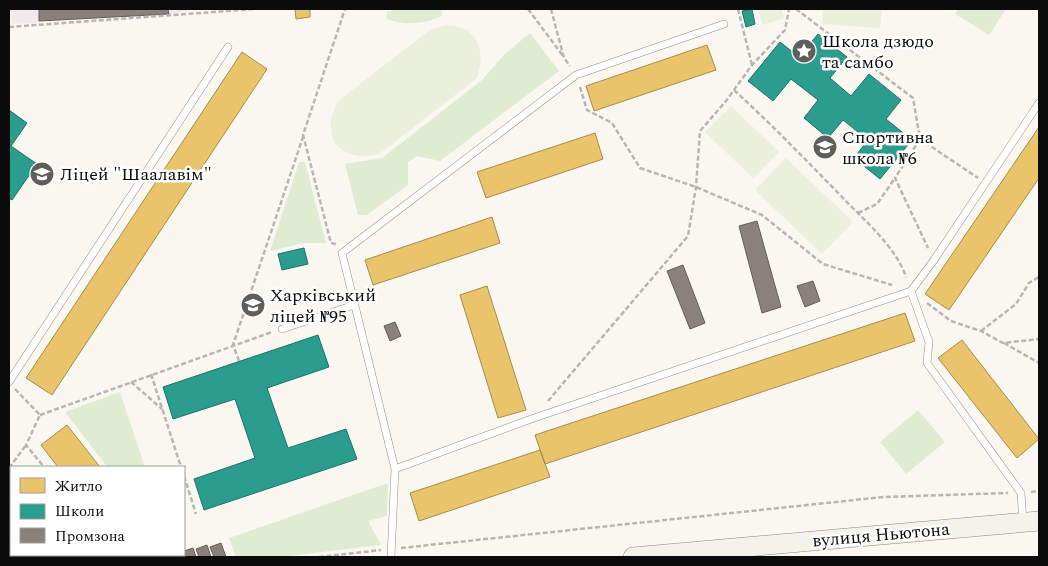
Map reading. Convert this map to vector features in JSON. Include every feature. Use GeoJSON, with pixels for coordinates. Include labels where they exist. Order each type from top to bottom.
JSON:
{"type":"FeatureCollection","features":[{"type":"Feature","properties":{"kind":"street","name":"вулиця Ньютона"},"geometry":{"type":"LineString","coordinates":[[633,557],[1031,522]]}},
{"type":"Feature","properties":{"kind":"lane"},"geometry":{"type":"LineString","coordinates":[[391,557],[395,470],[342,253],[576,74],[724,24]]}},
{"type":"Feature","properties":{"kind":"lane"},"geometry":{"type":"LineString","coordinates":[[9,382],[228,47]]}},
{"type":"Feature","properties":{"kind":"lane"},"geometry":{"type":"LineString","coordinates":[[395,470],[534,418],[911,291],[934,260],[1039,103]]}},
{"type":"Feature","properties":{"kind":"lane"},"geometry":{"type":"LineString","coordinates":[[911,291],[929,342],[927,363],[1021,493],[1031,522]]}},
{"type":"Feature","properties":{"kind":"lane"},"geometry":{"type":"LineString","coordinates":[[282,329],[354,306]]}},
{"type":"Feature","properties":{"kind":"path"},"geometry":{"type":"LineString","coordinates":[[9,27],[255,9]]}},
{"type":"Feature","properties":{"kind":"path"},"geometry":{"type":"LineString","coordinates":[[239,361],[233,345],[345,9]]}},
{"type":"Feature","properties":{"kind":"path"},"geometry":{"type":"LineString","coordinates":[[528,9],[564,58]]}},
{"type":"Feature","properties":{"kind":"path"},"geometry":{"type":"LineString","coordinates":[[738,9],[752,65]]}},
{"type":"Feature","properties":{"kind":"path"},"geometry":{"type":"LineString","coordinates":[[534,418],[688,236],[696,187],[700,131],[752,65],[785,30],[789,9]]}},
{"type":"Feature","properties":{"kind":"path"},"geometry":{"type":"LineString","coordinates":[[796,9],[913,98],[920,139],[876,204],[858,213]]}},
{"type":"Feature","properties":{"kind":"path"},"geometry":{"type":"LineString","coordinates":[[734,90],[775,127],[858,213],[901,261],[911,291]]}},
{"type":"Feature","properties":{"kind":"path"},"geometry":{"type":"LineString","coordinates":[[612,123],[640,168],[696,187],[762,215],[823,264],[911,291],[951,321],[981,331],[1039,363]]}},
{"type":"Feature","properties":{"kind":"path"},"geometry":{"type":"LineString","coordinates":[[304,135],[331,243],[340,246],[342,253]]}},
{"type":"Feature","properties":{"kind":"path"},"geometry":{"type":"LineString","coordinates":[[920,139],[986,183]]}},
{"type":"Feature","properties":{"kind":"path"},"geometry":{"type":"LineString","coordinates":[[895,178],[934,260]]}},
{"type":"Feature","properties":{"kind":"path"},"geometry":{"type":"LineString","coordinates":[[981,331],[1016,304],[1029,283],[1039,277]]}},
{"type":"Feature","properties":{"kind":"path"},"geometry":{"type":"LineString","coordinates":[[10,466],[26,445],[40,415],[282,329]]}},
{"type":"Feature","properties":{"kind":"path"},"geometry":{"type":"LineString","coordinates":[[1003,343],[1039,339]]}},
{"type":"Feature","properties":{"kind":"path"},"geometry":{"type":"LineString","coordinates":[[151,374],[181,466]]}},
{"type":"Feature","properties":{"kind":"path"},"geometry":{"type":"LineString","coordinates":[[9,382],[40,415]]}},
{"type":"Feature","properties":{"kind":"path"},"geometry":{"type":"LineString","coordinates":[[131,382],[162,410]]}},
{"type":"Feature","properties":{"kind":"path"},"geometry":{"type":"LineString","coordinates":[[26,445],[43,466]]}},
{"type":"Feature","properties":{"kind":"path"},"geometry":{"type":"LineString","coordinates":[[185,479],[196,514]]}},
{"type":"Feature","properties":{"kind":"path"},"geometry":{"type":"LineString","coordinates":[[319,557],[883,497],[1021,493],[1039,490]]}},
{"type":"Feature","properties":{"kind":"shaded area"},"geometry":{"type":"Polygon","coordinates":[[[10,9],[198,9],[169,14],[12,24],[10,9]]]}},
{"type":"Feature","properties":{"kind":"green space"},"geometry":{"type":"Polygon","coordinates":[[[398,9],[441,9],[442,16],[415,23],[401,23],[387,19],[387,12],[398,9]]]}},
{"type":"Feature","properties":{"kind":"green space"},"geometry":{"type":"Polygon","coordinates":[[[781,9],[784,18],[763,25],[758,10],[781,9]]]}},
{"type":"Feature","properties":{"kind":"green space"},"geometry":{"type":"Polygon","coordinates":[[[823,9],[882,9],[880,28],[822,24],[823,9]]]}},
{"type":"Feature","properties":{"kind":"green space"},"geometry":{"type":"Polygon","coordinates":[[[958,9],[1006,9],[989,35],[955,14],[958,9]]]}},
{"type":"Feature","properties":{"kind":"green space"},"geometry":{"type":"Polygon","coordinates":[[[447,25],[466,30],[477,42],[481,59],[477,78],[379,154],[353,155],[337,145],[332,136],[331,126],[338,101],[431,29],[447,25]]]}},
{"type":"Feature","properties":{"kind":"green space"},"geometry":{"type":"Polygon","coordinates":[[[530,33],[559,71],[440,161],[417,156],[408,162],[408,185],[367,215],[358,215],[345,164],[382,158],[482,80],[504,55],[530,33]]]}},
{"type":"Feature","properties":{"kind":"green space"},"geometry":{"type":"Polygon","coordinates":[[[731,106],[779,152],[753,178],[705,132],[731,106]]]}},
{"type":"Feature","properties":{"kind":"green space"},"geometry":{"type":"Polygon","coordinates":[[[786,158],[853,222],[822,254],[755,190],[786,158]]]}},
{"type":"Feature","properties":{"kind":"green space"},"geometry":{"type":"Polygon","coordinates":[[[299,162],[305,162],[326,243],[303,243],[270,251],[299,162]]]}},
{"type":"Feature","properties":{"kind":"green space"},"geometry":{"type":"Polygon","coordinates":[[[120,392],[145,466],[106,466],[65,412],[120,392]]]}},
{"type":"Feature","properties":{"kind":"green space"},"geometry":{"type":"Polygon","coordinates":[[[918,410],[945,442],[906,474],[880,442],[918,410]]]}},
{"type":"Feature","properties":{"kind":"green space"},"geometry":{"type":"Polygon","coordinates":[[[10,480],[10,556],[94,556],[9,557],[10,480]]]}},
{"type":"Feature","properties":{"kind":"green space"},"geometry":{"type":"Polygon","coordinates":[[[388,483],[387,516],[368,521],[381,545],[280,557],[236,557],[229,538],[388,483]]]}},
{"type":"Feature","properties":{"kind":"building: Житло"},"geometry":{"type":"Polygon","coordinates":[[[295,9],[310,9],[310,17],[296,19],[295,9]]]}},
{"type":"Feature","properties":{"kind":"building: Житло"},"geometry":{"type":"Polygon","coordinates":[[[707,45],[716,70],[594,111],[586,86],[707,45]]]}},
{"type":"Feature","properties":{"kind":"building: Житло"},"geometry":{"type":"Polygon","coordinates":[[[242,52],[267,69],[52,395],[26,378],[242,52]]]}},
{"type":"Feature","properties":{"kind":"building: Житло"},"geometry":{"type":"Polygon","coordinates":[[[1039,127],[1039,178],[949,310],[925,294],[1039,127]]]}},
{"type":"Feature","properties":{"kind":"building: Житло"},"geometry":{"type":"Polygon","coordinates":[[[595,133],[603,159],[486,198],[477,172],[595,133]]]}},
{"type":"Feature","properties":{"kind":"building: Житло"},"geometry":{"type":"Polygon","coordinates":[[[492,217],[500,243],[373,285],[365,260],[492,217]]]}},
{"type":"Feature","properties":{"kind":"building: Житло"},"geometry":{"type":"Polygon","coordinates":[[[487,286],[526,410],[498,418],[460,295],[487,286]]]}},
{"type":"Feature","properties":{"kind":"building: Житло"},"geometry":{"type":"Polygon","coordinates":[[[905,313],[915,341],[545,464],[535,435],[905,313]]]}},
{"type":"Feature","properties":{"kind":"building: Житло"},"geometry":{"type":"Polygon","coordinates":[[[962,340],[1039,439],[1017,458],[938,358],[962,340]]]}},
{"type":"Feature","properties":{"kind":"building: Житло"},"geometry":{"type":"Polygon","coordinates":[[[67,425],[99,466],[57,466],[41,445],[67,425]]]}},
{"type":"Feature","properties":{"kind":"building: Житло"},"geometry":{"type":"Polygon","coordinates":[[[540,450],[550,477],[419,521],[410,493],[540,450]]]}},
{"type":"Feature","properties":{"kind":"building: Школи"},"geometry":{"type":"Polygon","coordinates":[[[752,9],[755,24],[746,27],[742,11],[752,9]]]}},
{"type":"Feature","properties":{"kind":"building: Школи"},"geometry":{"type":"Polygon","coordinates":[[[818,34],[847,57],[830,78],[851,96],[869,74],[901,100],[886,119],[912,140],[880,179],[854,158],[868,140],[843,120],[828,138],[804,118],[818,100],[791,79],[773,101],[748,81],[780,42],[799,57],[818,34]]]}},
{"type":"Feature","properties":{"kind":"building: Школи","name":"Ліцей \"Шаалавім\""},"geometry":{"type":"Polygon","coordinates":[[[9,110],[27,123],[11,146],[37,164],[12,200],[9,198],[9,110]]]}},
{"type":"Feature","properties":{"kind":"building: Школи"},"geometry":{"type":"Polygon","coordinates":[[[304,248],[308,264],[282,270],[278,254],[304,248]]]}},
{"type":"Feature","properties":{"kind":"building: Школи"},"geometry":{"type":"Polygon","coordinates":[[[318,335],[329,367],[267,388],[288,448],[346,429],[357,459],[204,510],[194,479],[255,458],[235,399],[173,419],[163,387],[318,335]]]}},
{"type":"Feature","properties":{"kind":"building: Промзона"},"geometry":{"type":"Polygon","coordinates":[[[39,9],[168,9],[169,14],[39,21],[39,9]]]}},
{"type":"Feature","properties":{"kind":"building: Промзона"},"geometry":{"type":"Polygon","coordinates":[[[757,221],[781,307],[762,313],[739,226],[757,221]]]}},
{"type":"Feature","properties":{"kind":"building: Промзона"},"geometry":{"type":"Polygon","coordinates":[[[683,265],[705,323],[690,329],[667,271],[683,265]]]}},
{"type":"Feature","properties":{"kind":"building: Промзона"},"geometry":{"type":"Polygon","coordinates":[[[813,281],[820,301],[805,307],[797,286],[813,281]]]}},
{"type":"Feature","properties":{"kind":"building: Промзона"},"geometry":{"type":"Polygon","coordinates":[[[395,322],[401,336],[390,341],[384,326],[395,322]]]}},
{"type":"Feature","properties":{"kind":"building: Промзона"},"geometry":{"type":"Polygon","coordinates":[[[221,543],[226,557],[214,557],[210,547],[221,543]]]}},
{"type":"Feature","properties":{"kind":"building: Промзона"},"geometry":{"type":"Polygon","coordinates":[[[207,545],[211,557],[199,557],[196,549],[207,545]]]}},
{"type":"Feature","properties":{"kind":"building: Промзона"},"geometry":{"type":"Polygon","coordinates":[[[193,548],[196,557],[184,557],[185,551],[193,548]]]}},
{"type":"Feature","properties":{"kind":"building: Промзона"},"geometry":{"type":"Polygon","coordinates":[[[179,556],[180,557],[161,557],[179,556]]]}},
{"type":"Feature","properties":{"kind":"place","name":"Школа дзюдо та самбо"},"geometry":{"type":"Point","coordinates":[804,51]}},
{"type":"Feature","properties":{"kind":"place","name":"Спортивна школа №6"},"geometry":{"type":"Point","coordinates":[825,147]}},
{"type":"Feature","properties":{"kind":"place","name":"Ліцей \"Шаалавім\""},"geometry":{"type":"Point","coordinates":[42,174]}},
{"type":"Feature","properties":{"kind":"place","name":"Харківський ліцей №95"},"geometry":{"type":"Point","coordinates":[253,305]}}]}
